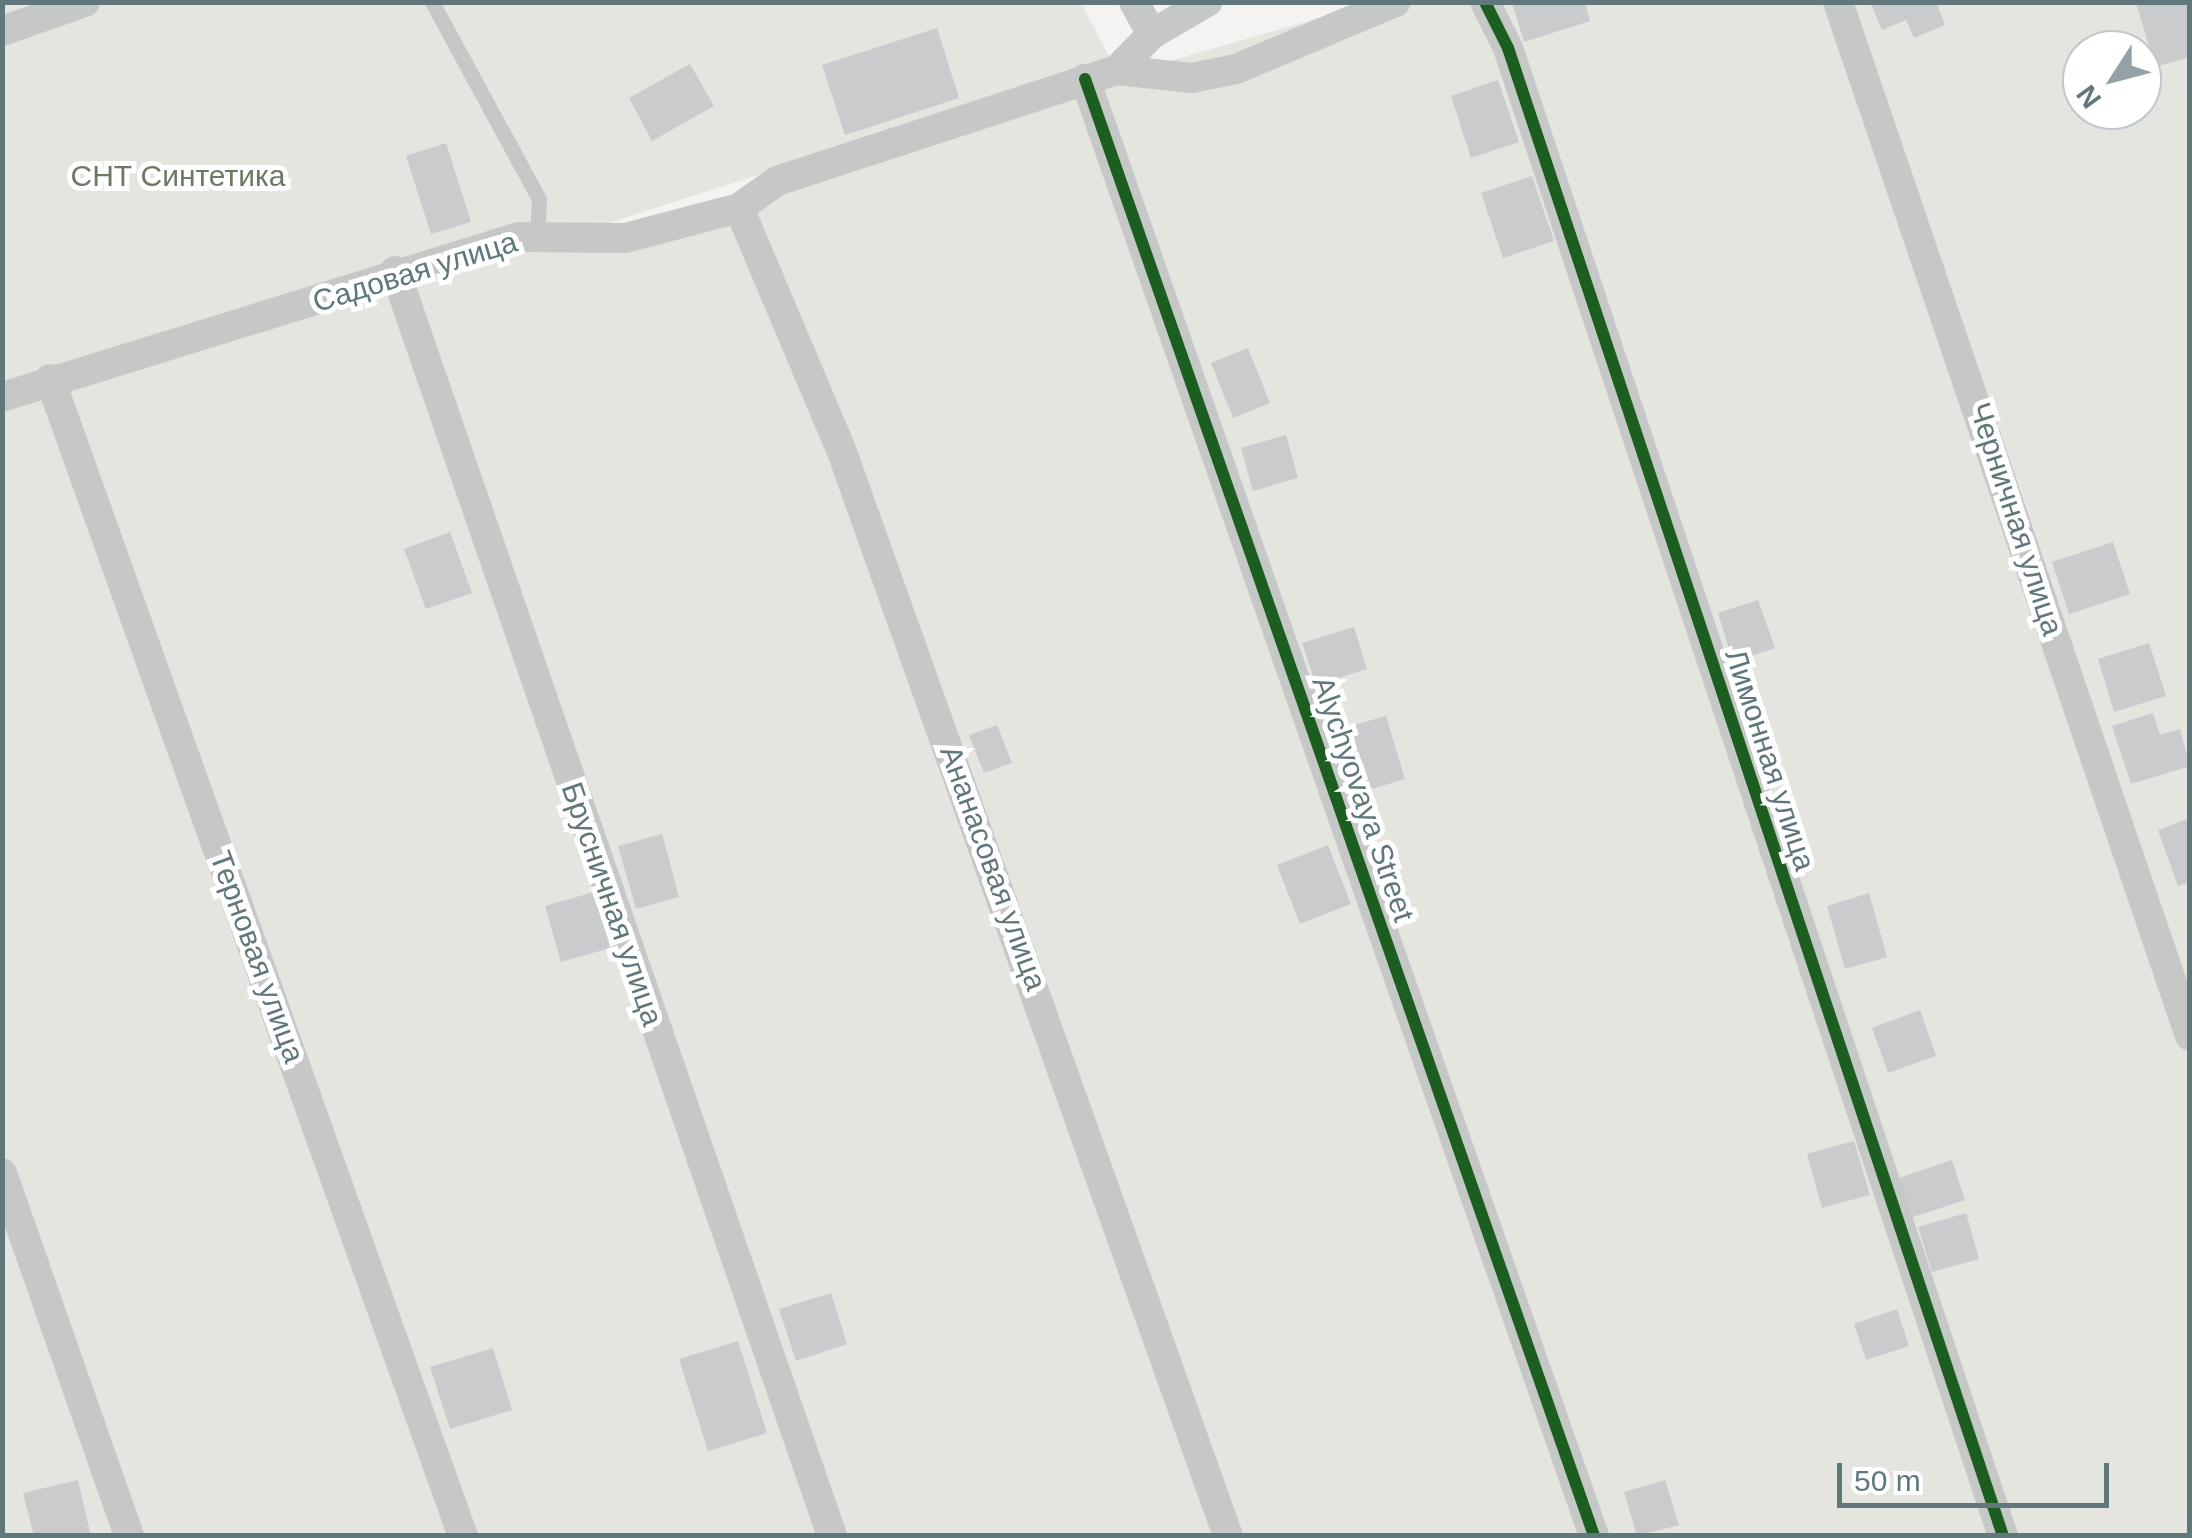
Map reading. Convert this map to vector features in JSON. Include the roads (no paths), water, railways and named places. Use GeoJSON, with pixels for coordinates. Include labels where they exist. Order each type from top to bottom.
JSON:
{"type":"FeatureCollection","features":[{"type":"Feature","properties":{"kind":"street"},"geometry":{"type":"LineString","coordinates":[[2,32],[85,2]]}},
{"type":"Feature","properties":{"kind":"street"},"geometry":{"type":"LineString","coordinates":[[1134,2],[1152,34]]}},
{"type":"Feature","properties":{"kind":"street"},"geometry":{"type":"LineString","coordinates":[[1117,70],[1152,34],[1206,2]]}},
{"type":"Feature","properties":{"kind":"street"},"geometry":{"type":"LineString","coordinates":[[1117,70],[1192,78],[1236,70],[1394,2]]}},
{"type":"Feature","properties":{"kind":"street","name":"Лимонная улица"},"geometry":{"type":"LineString","coordinates":[[1485,2],[1508,48],[2003,1536]]}},
{"type":"Feature","properties":{"kind":"street","name":"Черничная улица"},"geometry":{"type":"LineString","coordinates":[[1838,2],[2190,1036]]}},
{"type":"Feature","properties":{"kind":"street","name":"Садовая улица"},"geometry":{"type":"LineString","coordinates":[[2,397],[338,295],[394,272],[538,238],[625,238],[739,208],[777,180],[1053,86],[1117,70]]}},
{"type":"Feature","properties":{"kind":"street","name":"Alychyovaya Street"},"geometry":{"type":"LineString","coordinates":[[1085,78],[1594,1536]]}},
{"type":"Feature","properties":{"kind":"street","name":"Ананасовая улица"},"geometry":{"type":"LineString","coordinates":[[739,208],[842,452],[1134,1256],[1228,1536]]}},
{"type":"Feature","properties":{"kind":"street","name":"Брусничная улица"},"geometry":{"type":"LineString","coordinates":[[394,272],[832,1536]]}},
{"type":"Feature","properties":{"kind":"street","name":"Терновая улица"},"geometry":{"type":"LineString","coordinates":[[50,380],[463,1536]]}},
{"type":"Feature","properties":{"kind":"street"},"geometry":{"type":"LineString","coordinates":[[2,1172],[129,1536]]}},
{"type":"Feature","properties":{"kind":"lane"},"geometry":{"type":"LineString","coordinates":[[432,2],[540,199],[538,238]]}},
{"type":"Feature","properties":{"kind":"park label","name":"СНТ Синтетика"},"geometry":{"type":"Point","coordinates":[178,176]}}]}
